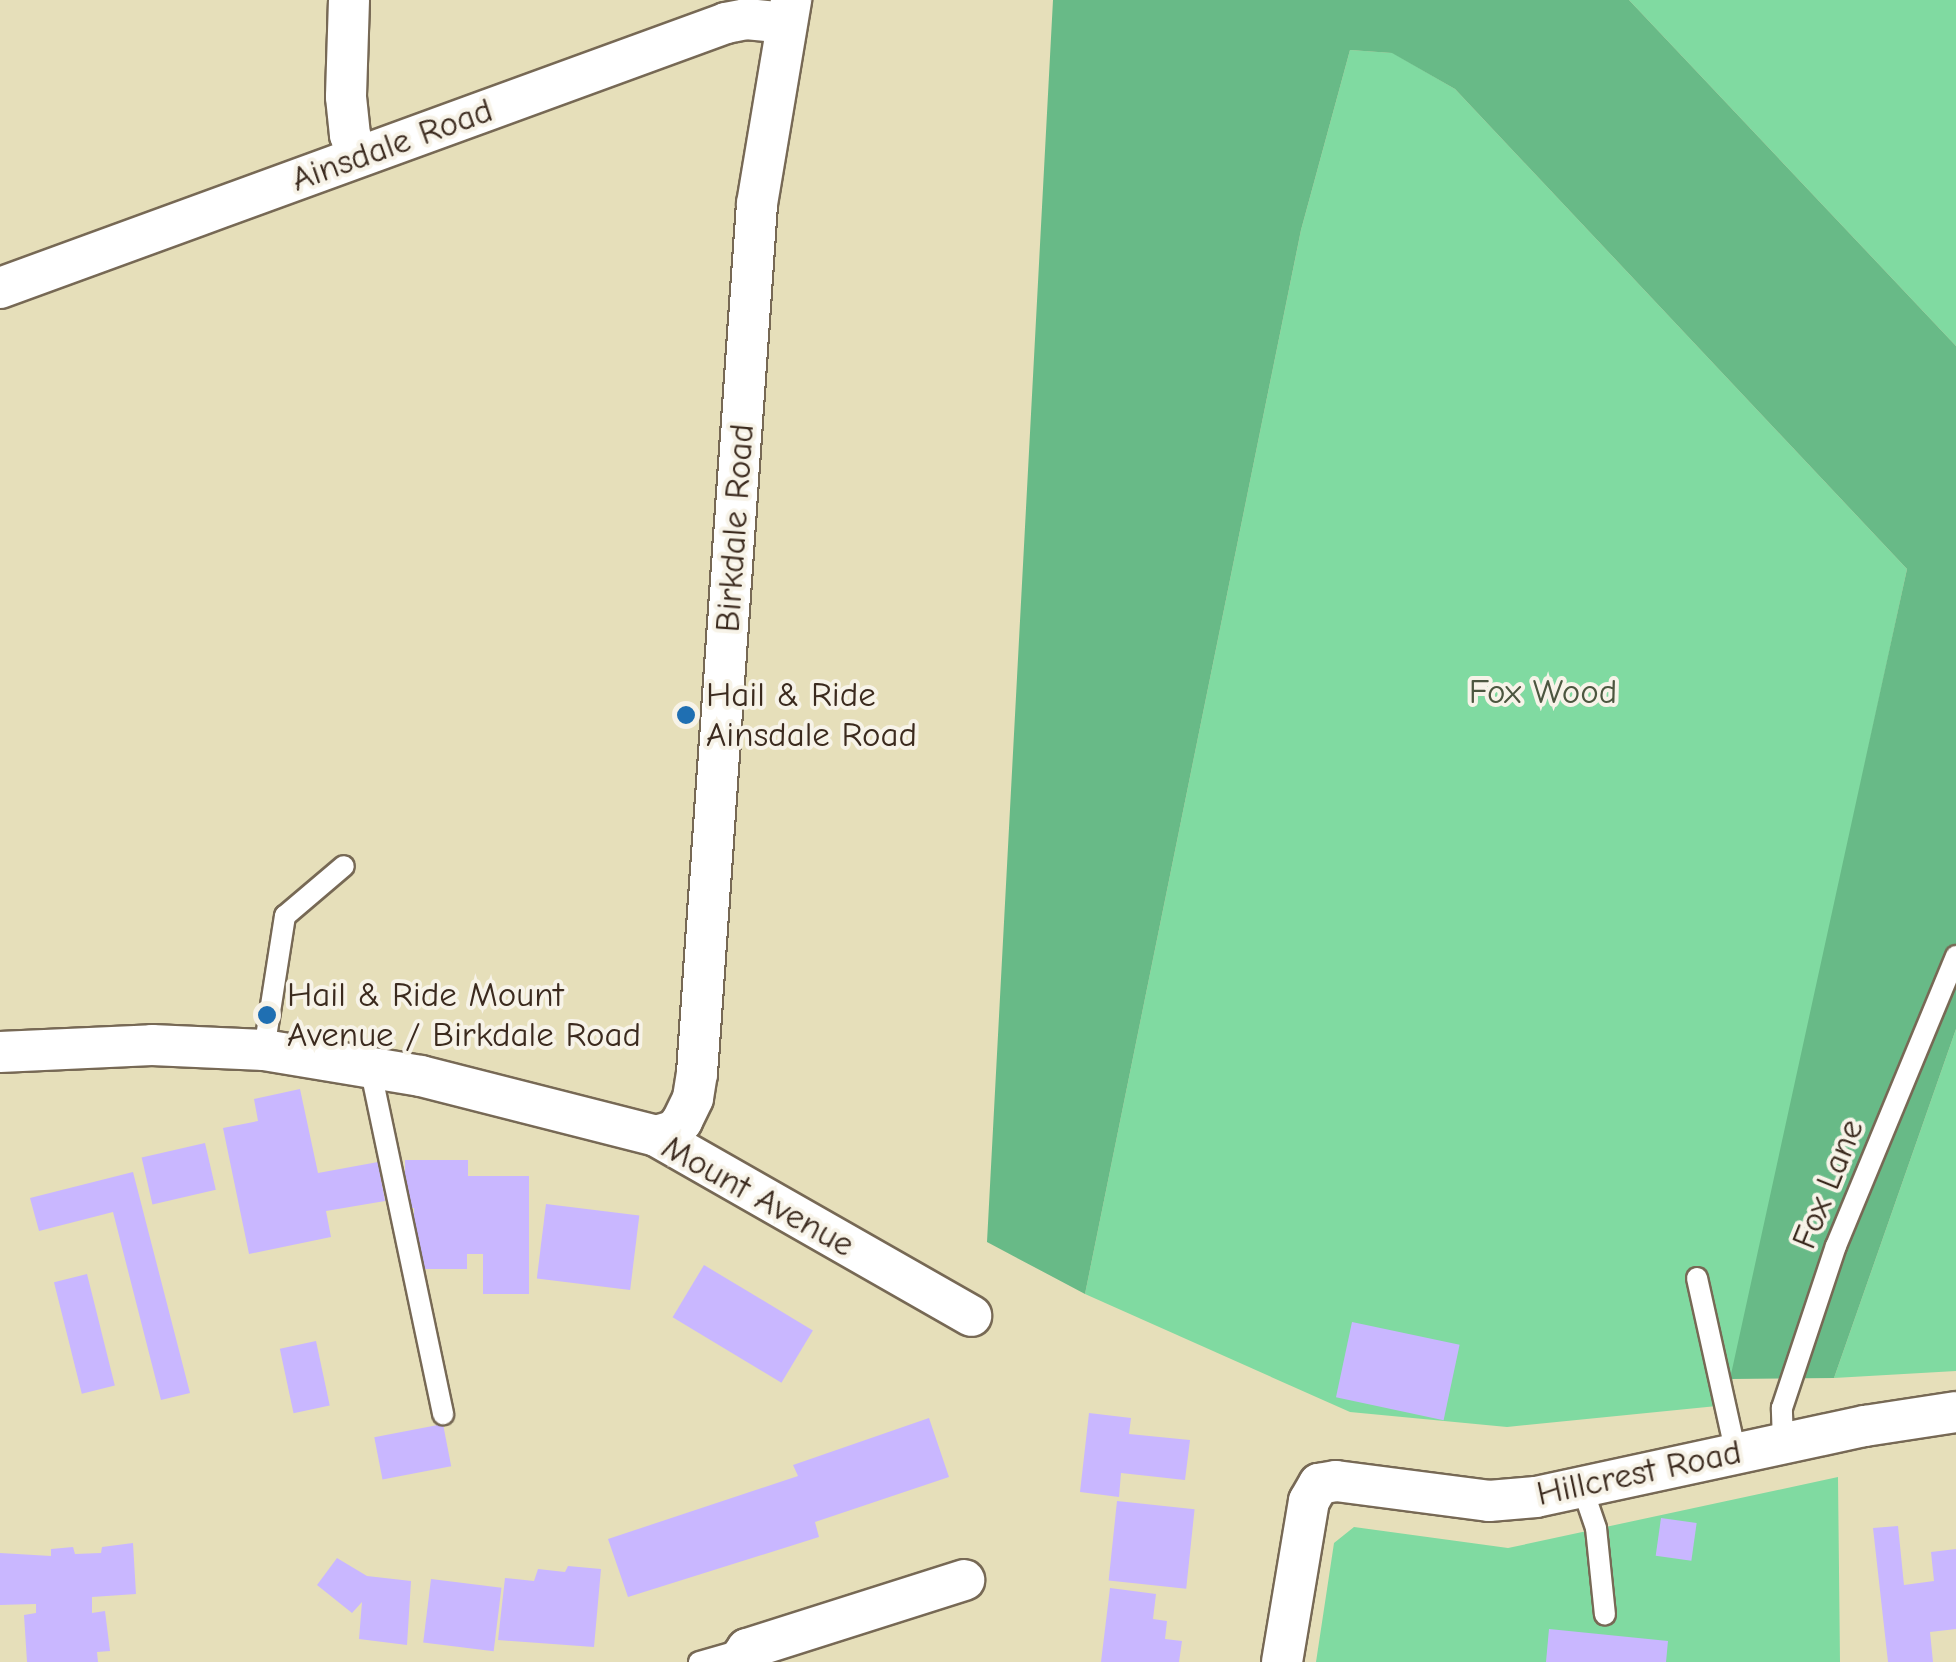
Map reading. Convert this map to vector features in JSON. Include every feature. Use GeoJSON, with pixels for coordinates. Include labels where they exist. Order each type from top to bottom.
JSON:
{"type":"FeatureCollection","features":[{"type":"Feature","properties":{"kind":"street"},"geometry":{"type":"LineString","coordinates":[[349,0],[346,97],[350,135],[358,157]]}},
{"type":"Feature","properties":{"kind":"street","name":"Ainsdale Road"},"geometry":{"type":"LineString","coordinates":[[0,288],[726,22],[789,11]]}},
{"type":"Feature","properties":{"kind":"street","name":"Birkdale Road"},"geometry":{"type":"LineString","coordinates":[[656,1136],[674,1131],[682,1121],[693,1098],[697,1073],[757,204],[789,11]]}},
{"type":"Feature","properties":{"kind":"street","name":"Mount Avenue"},"geometry":{"type":"LineString","coordinates":[[0,1052],[152,1045],[264,1050],[421,1076],[656,1136],[971,1316]]}},
{"type":"Feature","properties":{"kind":"street","name":"Hillcrest Road"},"geometry":{"type":"LineString","coordinates":[[1282,1662],[1310,1502],[1319,1484],[1336,1481],[1489,1501],[1582,1487],[1784,1442],[1956,1412]]}},
{"type":"Feature","properties":{"kind":"street"},"geometry":{"type":"LineString","coordinates":[[742,1655],[964,1580]]}},
{"type":"Feature","properties":{"kind":"lane"},"geometry":{"type":"LineString","coordinates":[[264,1050],[286,916],[344,866]]}},
{"type":"Feature","properties":{"kind":"lane","name":"Fox Lane"},"geometry":{"type":"LineString","coordinates":[[1784,1442],[1782,1408],[1836,1246],[1956,956]]}},
{"type":"Feature","properties":{"kind":"lane"},"geometry":{"type":"LineString","coordinates":[[370,1067],[442,1414]]}},
{"type":"Feature","properties":{"kind":"lane"},"geometry":{"type":"LineString","coordinates":[[1697,1278],[1736,1454]]}},
{"type":"Feature","properties":{"kind":"lane"},"geometry":{"type":"LineString","coordinates":[[1582,1487],[1596,1528],[1605,1615]]}},
{"type":"Feature","properties":{"kind":"lane"},"geometry":{"type":"LineString","coordinates":[[699,1662],[742,1655]]}},
{"type":"Feature","properties":{"kind":"green space"},"geometry":{"type":"Polygon","coordinates":[[[1053,0],[1629,0],[1956,346],[1956,1029],[1834,1378],[1730,1379],[1907,569],[1455,89],[1392,53],[1350,50],[1301,230],[1085,1294],[987,1242],[1053,0]]]}},
{"type":"Feature","properties":{"kind":"green space"},"geometry":{"type":"Polygon","coordinates":[[[1629,0],[1956,0],[1956,346],[1629,0]]]}},
{"type":"Feature","properties":{"kind":"green space","name":"Fox Wood"},"geometry":{"type":"Polygon","coordinates":[[[1350,50],[1393,53],[1455,89],[1907,569],[1727,1405],[1507,1427],[1350,1412],[1085,1294],[1301,230],[1350,50]]]}},
{"type":"Feature","properties":{"kind":"green space"},"geometry":{"type":"Polygon","coordinates":[[[1956,1029],[1956,1371],[1834,1378],[1956,1029]]]}},
{"type":"Feature","properties":{"kind":"green space"},"geometry":{"type":"Polygon","coordinates":[[[1838,1477],[1840,1662],[1316,1662],[1334,1543],[1354,1527],[1508,1548],[1838,1477]]]}},
{"type":"Feature","properties":{"kind":"building"},"geometry":{"type":"Polygon","coordinates":[[[300,1089],[318,1173],[378,1162],[385,1201],[326,1211],[331,1237],[249,1254],[223,1128],[258,1121],[254,1099],[300,1089]]]}},
{"type":"Feature","properties":{"kind":"building"},"geometry":{"type":"Polygon","coordinates":[[[205,1143],[216,1190],[152,1204],[142,1158],[205,1143]]]}},
{"type":"Feature","properties":{"kind":"building"},"geometry":{"type":"Polygon","coordinates":[[[405,1160],[468,1160],[468,1176],[529,1176],[529,1294],[483,1294],[483,1254],[467,1254],[467,1269],[414,1269],[414,1208],[405,1208],[405,1160]]]}},
{"type":"Feature","properties":{"kind":"building"},"geometry":{"type":"Polygon","coordinates":[[[133,1172],[190,1393],[161,1400],[113,1212],[39,1231],[30,1198],[133,1172]]]}},
{"type":"Feature","properties":{"kind":"building"},"geometry":{"type":"Polygon","coordinates":[[[546,1204],[639,1215],[630,1290],[537,1278],[546,1204]]]}},
{"type":"Feature","properties":{"kind":"building"},"geometry":{"type":"Polygon","coordinates":[[[704,1265],[813,1330],[781,1383],[673,1317],[704,1265]]]}},
{"type":"Feature","properties":{"kind":"building"},"geometry":{"type":"Polygon","coordinates":[[[87,1274],[115,1386],[82,1394],[54,1282],[87,1274]]]}},
{"type":"Feature","properties":{"kind":"building"},"geometry":{"type":"Polygon","coordinates":[[[1352,1322],[1460,1345],[1444,1420],[1336,1397],[1352,1322]]]}},
{"type":"Feature","properties":{"kind":"building"},"geometry":{"type":"Polygon","coordinates":[[[316,1341],[330,1406],[294,1413],[280,1349],[316,1341]]]}},
{"type":"Feature","properties":{"kind":"building"},"geometry":{"type":"Polygon","coordinates":[[[1089,1413],[1131,1418],[1129,1434],[1190,1440],[1185,1480],[1121,1473],[1119,1497],[1080,1492],[1089,1413]]]}},
{"type":"Feature","properties":{"kind":"building"},"geometry":{"type":"Polygon","coordinates":[[[929,1418],[949,1477],[815,1522],[819,1537],[628,1597],[608,1539],[798,1476],[793,1465],[929,1418]]]}},
{"type":"Feature","properties":{"kind":"building"},"geometry":{"type":"Polygon","coordinates":[[[443,1424],[451,1466],[382,1480],[374,1437],[443,1424]]]}},
{"type":"Feature","properties":{"kind":"building"},"geometry":{"type":"Polygon","coordinates":[[[1117,1501],[1195,1509],[1186,1589],[1109,1581],[1117,1501]]]}},
{"type":"Feature","properties":{"kind":"building"},"geometry":{"type":"Polygon","coordinates":[[[1661,1518],[1697,1523],[1691,1561],[1656,1556],[1661,1518]]]}},
{"type":"Feature","properties":{"kind":"building"},"geometry":{"type":"Polygon","coordinates":[[[1898,1526],[1904,1585],[1934,1581],[1931,1552],[1956,1549],[1956,1629],[1930,1632],[1933,1662],[1888,1662],[1873,1528],[1898,1526]]]}},
{"type":"Feature","properties":{"kind":"building"},"geometry":{"type":"Polygon","coordinates":[[[133,1543],[136,1594],[92,1597],[92,1613],[105,1611],[110,1651],[97,1652],[98,1662],[27,1662],[24,1615],[36,1613],[36,1604],[0,1605],[0,1553],[51,1556],[51,1549],[73,1547],[75,1554],[101,1553],[102,1547],[133,1543]]]}},
{"type":"Feature","properties":{"kind":"building"},"geometry":{"type":"Polygon","coordinates":[[[337,1558],[367,1576],[411,1581],[407,1645],[359,1639],[362,1602],[352,1613],[317,1585],[337,1558]]]}},
{"type":"Feature","properties":{"kind":"building"},"geometry":{"type":"Polygon","coordinates":[[[568,1566],[601,1569],[594,1647],[498,1640],[505,1578],[534,1581],[538,1569],[565,1572],[568,1566]]]}},
{"type":"Feature","properties":{"kind":"building"},"geometry":{"type":"Polygon","coordinates":[[[431,1579],[501,1588],[494,1651],[423,1643],[431,1579]]]}},
{"type":"Feature","properties":{"kind":"building"},"geometry":{"type":"Polygon","coordinates":[[[1110,1588],[1156,1594],[1153,1619],[1167,1621],[1165,1639],[1182,1641],[1179,1662],[1101,1662],[1110,1588]]]}},
{"type":"Feature","properties":{"kind":"building"},"geometry":{"type":"Polygon","coordinates":[[[1549,1629],[1668,1641],[1666,1662],[1546,1662],[1549,1629]]]}},
{"type":"Feature","properties":{"kind":"place","name":"Hail & Ride Ainsdale Road"},"geometry":{"type":"Point","coordinates":[686,715]}},
{"type":"Feature","properties":{"kind":"place","name":"Hail & Ride Mount Avenue / Birkdale Road"},"geometry":{"type":"Point","coordinates":[267,1015]}}]}
